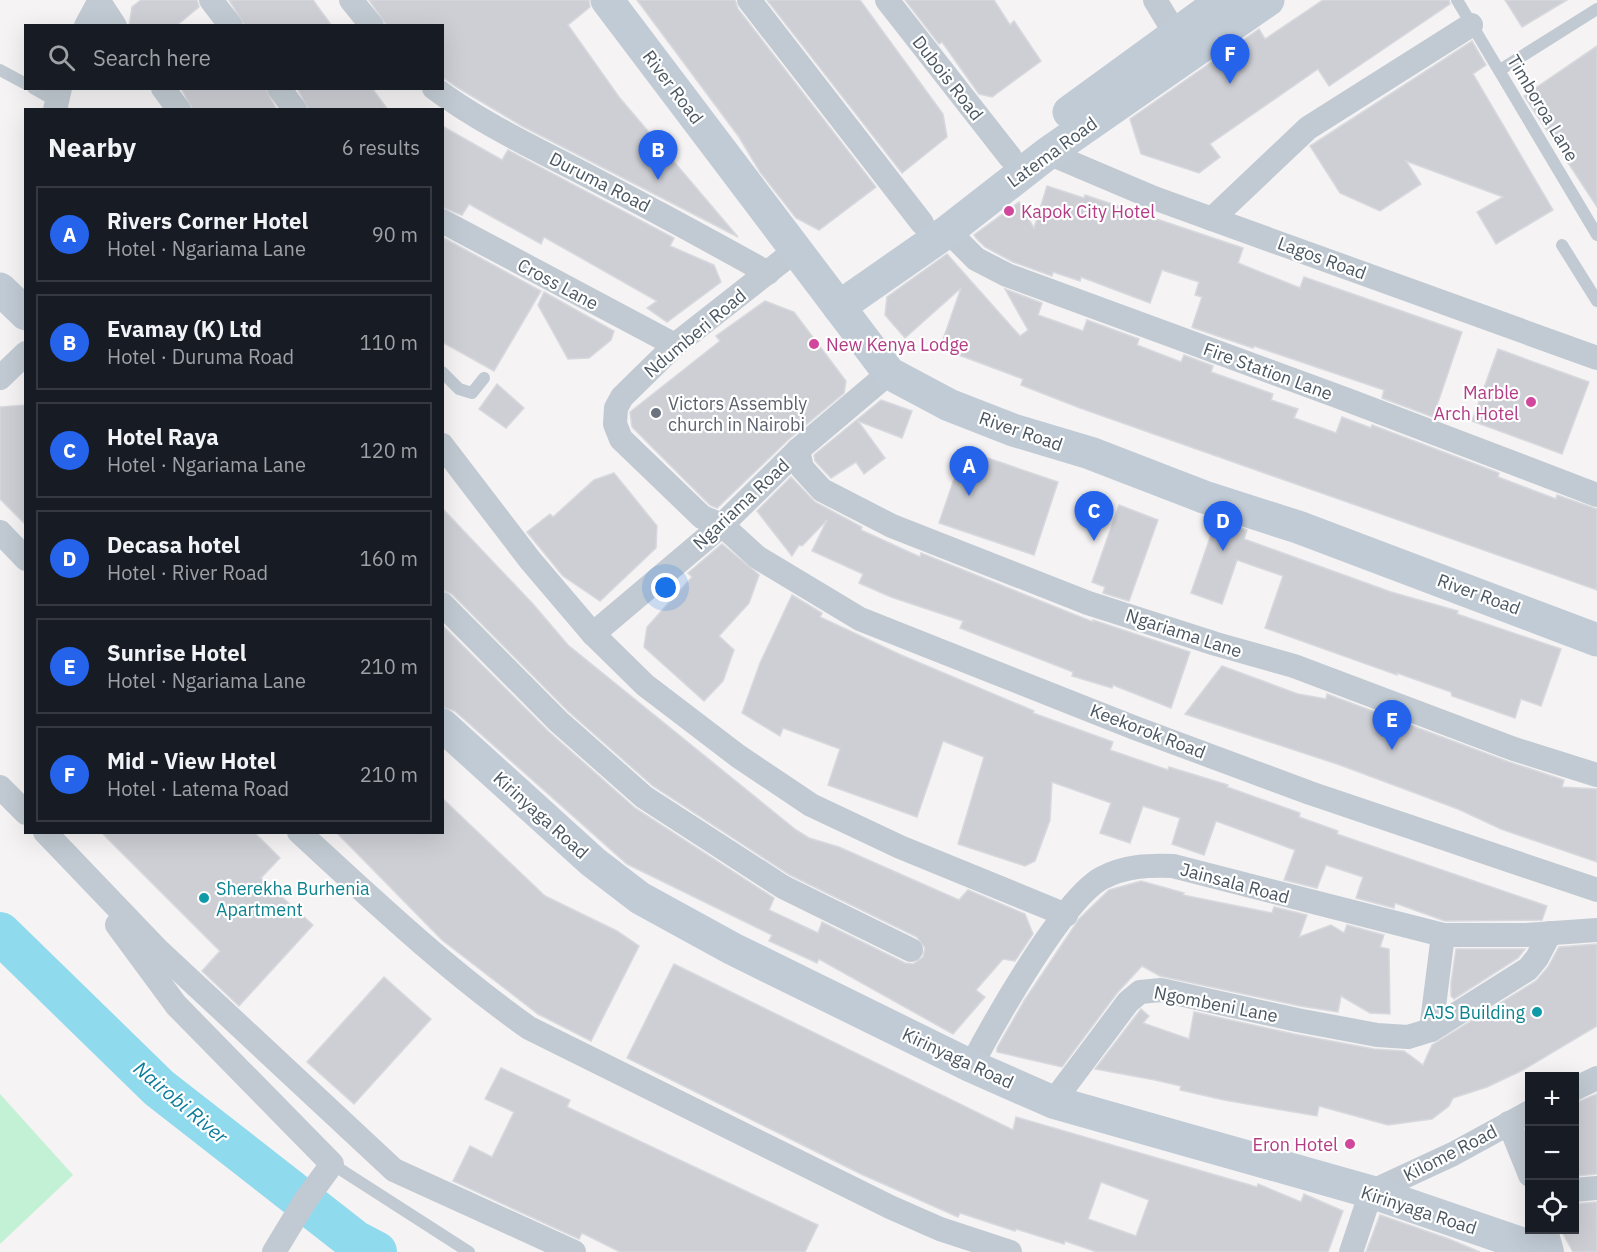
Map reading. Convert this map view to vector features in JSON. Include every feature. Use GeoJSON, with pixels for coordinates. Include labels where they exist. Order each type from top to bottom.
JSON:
{"type":"FeatureCollection","features":[{"type":"Feature","properties":{"kind":"street"},"geometry":{"type":"LineString","coordinates":[[211,0],[229,24]]}},
{"type":"Feature","properties":{"kind":"street"},"geometry":{"type":"LineString","coordinates":[[351,0],[370,24]]}},
{"type":"Feature","properties":{"kind":"street","name":"River Road"},"geometry":{"type":"LineString","coordinates":[[607,0],[889,373],[949,405],[1012,430],[1090,453],[1204,497],[1298,527],[1597,640]]}},
{"type":"Feature","properties":{"kind":"street","name":"Fire Station Lane"},"geometry":{"type":"LineString","coordinates":[[749,0],[935,227],[975,260],[1006,275],[1345,399],[1597,495]]}},
{"type":"Feature","properties":{"kind":"street","name":"Dubois Road"},"geometry":{"type":"LineString","coordinates":[[886,0],[1005,169]]}},
{"type":"Feature","properties":{"kind":"street"},"geometry":{"type":"LineString","coordinates":[[1155,0],[1175,33]]}},
{"type":"Feature","properties":{"kind":"street","name":"Latema Road"},"geometry":{"type":"LineString","coordinates":[[1005,169],[1048,153],[1118,90],[1175,33],[1223,0]]}},
{"type":"Feature","properties":{"kind":"street","name":"Latema Road"},"geometry":{"type":"LineString","coordinates":[[834,300],[935,227],[1005,169],[1118,90],[1268,0]]}},
{"type":"Feature","properties":{"kind":"street"},"geometry":{"type":"LineString","coordinates":[[87,24],[101,1],[114,24]]}},
{"type":"Feature","properties":{"kind":"street"},"geometry":{"type":"LineString","coordinates":[[1212,219],[1308,128],[1471,25]]}},
{"type":"Feature","properties":{"kind":"street"},"geometry":{"type":"LineString","coordinates":[[164,90],[178,108]]}},
{"type":"Feature","properties":{"kind":"street"},"geometry":{"type":"LineString","coordinates":[[280,90],[294,108]]}},
{"type":"Feature","properties":{"kind":"street","name":"Duruma Road"},"geometry":{"type":"LineString","coordinates":[[437,90],[453,102],[525,143],[675,220],[768,273]]}},
{"type":"Feature","properties":{"kind":"street","name":"Lagos Road"},"geometry":{"type":"LineString","coordinates":[[1048,153],[1154,198],[1596,354]]}},
{"type":"Feature","properties":{"kind":"street","name":"Cross Lane"},"geometry":{"type":"LineString","coordinates":[[444,222],[675,345]]}},
{"type":"Feature","properties":{"kind":"street","name":"Ndumberi Road"},"geometry":{"type":"LineString","coordinates":[[722,525],[702,517],[621,439],[615,424],[616,408],[622,397],[675,345],[796,250]]}},
{"type":"Feature","properties":{"kind":"street"},"geometry":{"type":"LineString","coordinates":[[0,289],[24,312]]}},
{"type":"Feature","properties":{"kind":"street"},"geometry":{"type":"LineString","coordinates":[[0,378],[24,355]]}},
{"type":"Feature","properties":{"kind":"street","name":"Ngariama Road"},"geometry":{"type":"LineString","coordinates":[[593,634],[722,525],[798,450],[889,373]]}},
{"type":"Feature","properties":{"kind":"street"},"geometry":{"type":"LineString","coordinates":[[444,448],[530,560],[593,634],[645,685],[738,756],[811,805],[900,847],[1066,915]]}},
{"type":"Feature","properties":{"kind":"street","name":"Ngariama Lane"},"geometry":{"type":"LineString","coordinates":[[798,450],[802,468],[822,490],[892,526],[1088,603],[1294,666],[1514,749],[1597,775]]}},
{"type":"Feature","properties":{"kind":"street","name":"Keekorok Road"},"geometry":{"type":"LineString","coordinates":[[722,525],[757,557],[860,620],[1135,728],[1310,793],[1597,890]]}},
{"type":"Feature","properties":{"kind":"street"},"geometry":{"type":"LineString","coordinates":[[0,532],[24,556]]}},
{"type":"Feature","properties":{"kind":"street"},"geometry":{"type":"LineString","coordinates":[[444,606],[558,721],[644,797],[783,886],[911,950]]}},
{"type":"Feature","properties":{"kind":"street","name":"Kirinyaga Road"},"geometry":{"type":"LineString","coordinates":[[444,727],[593,862],[640,898],[733,949],[971,1066],[1053,1102],[1371,1192],[1546,1252]]}},
{"type":"Feature","properties":{"kind":"street"},"geometry":{"type":"LineString","coordinates":[[0,787],[24,811]]}},
{"type":"Feature","properties":{"kind":"street"},"geometry":{"type":"LineString","coordinates":[[47,834],[158,950],[394,1170],[574,1252]]}},
{"type":"Feature","properties":{"kind":"street"},"geometry":{"type":"LineString","coordinates":[[301,834],[405,929],[490,1000],[529,1028],[890,1207],[940,1229],[1010,1252]]}},
{"type":"Feature","properties":{"kind":"street","name":"Jainsala Road"},"geometry":{"type":"LineString","coordinates":[[971,1066],[1018,983],[1080,895],[1100,879],[1128,868],[1150,865],[1173,866],[1443,934],[1597,930]]}},
{"type":"Feature","properties":{"kind":"street"},"geometry":{"type":"LineString","coordinates":[[77,866],[176,1005],[332,1164],[304,1201],[274,1252]]}},
{"type":"Feature","properties":{"kind":"street","name":"Ngombeni Lane"},"geometry":{"type":"LineString","coordinates":[[1053,1102],[1121,1009],[1140,992],[1168,991],[1233,1007],[1377,1035],[1408,1036],[1431,1030],[1528,969],[1537,958],[1550,933]]}},
{"type":"Feature","properties":{"kind":"street"},"geometry":{"type":"LineString","coordinates":[[1431,1030],[1443,934]]}},
{"type":"Feature","properties":{"kind":"street"},"geometry":{"type":"LineString","coordinates":[[1579,1087],[1597,1078]]}},
{"type":"Feature","properties":{"kind":"street"},"geometry":{"type":"LineString","coordinates":[[1519,1118],[1525,1149]]}},
{"type":"Feature","properties":{"kind":"street","name":"Kilome Road"},"geometry":{"type":"LineString","coordinates":[[1371,1192],[1453,1154],[1519,1118]]}},
{"type":"Feature","properties":{"kind":"street"},"geometry":{"type":"LineString","coordinates":[[1579,1190],[1597,1188]]}},
{"type":"Feature","properties":{"kind":"street"},"geometry":{"type":"LineString","coordinates":[[1351,1252],[1371,1192]]}},
{"type":"Feature","properties":{"kind":"street"},"geometry":{"type":"LineString","coordinates":[[1547,1234],[1552,1252]]}},
{"type":"Feature","properties":{"kind":"lane","name":"Timboroa Lane"},"geometry":{"type":"LineString","coordinates":[[1456,0],[1597,235]]}},
{"type":"Feature","properties":{"kind":"lane"},"geometry":{"type":"LineString","coordinates":[[1500,70],[1597,9]]}},
{"type":"Feature","properties":{"kind":"lane"},"geometry":{"type":"LineString","coordinates":[[0,70],[24,83]]}},
{"type":"Feature","properties":{"kind":"lane"},"geometry":{"type":"LineString","coordinates":[[37,90],[57,100]]}},
{"type":"Feature","properties":{"kind":"lane"},"geometry":{"type":"LineString","coordinates":[[1562,245],[1597,301]]}},
{"type":"Feature","properties":{"kind":"lane"},"geometry":{"type":"LineString","coordinates":[[444,374],[459,389],[472,393],[484,378]]}},
{"type":"Feature","properties":{"kind":"lane"},"geometry":{"type":"LineString","coordinates":[[332,1164],[469,1252]]}},
{"type":"Feature","properties":{"kind":"green space"},"geometry":{"type":"Polygon","coordinates":[[[0,1094],[73,1175],[0,1244],[0,1094]]]}},
{"type":"Feature","properties":{"kind":"building"},"geometry":{"type":"Polygon","coordinates":[[[141,0],[197,0],[199,7],[178,24],[129,24],[132,7],[141,0]]]}},
{"type":"Feature","properties":{"kind":"building"},"geometry":{"type":"Polygon","coordinates":[[[229,0],[313,0],[331,24],[244,24],[229,0]]]}},
{"type":"Feature","properties":{"kind":"building"},"geometry":{"type":"Polygon","coordinates":[[[369,0],[589,0],[590,7],[568,25],[619,97],[738,237],[522,126],[444,78],[444,24],[386,24],[369,0]]]}},
{"type":"Feature","properties":{"kind":"building"},"geometry":{"type":"Polygon","coordinates":[[[637,0],[735,0],[738,9],[876,187],[819,230],[796,218],[760,172],[739,137],[637,0]]]}},
{"type":"Feature","properties":{"kind":"building"},"geometry":{"type":"Polygon","coordinates":[[[767,0],[860,0],[943,114],[947,137],[902,173],[767,0]]]}},
{"type":"Feature","properties":{"kind":"building"},"geometry":{"type":"Polygon","coordinates":[[[905,0],[994,0],[1010,25],[1014,21],[1041,61],[992,97],[979,94],[942,42],[939,44],[905,0]]]}},
{"type":"Feature","properties":{"kind":"building"},"geometry":{"type":"Polygon","coordinates":[[[1323,0],[1449,0],[1450,4],[1329,86],[1318,69],[1210,144],[1220,157],[1199,173],[1141,154],[1130,119],[1259,29],[1265,39],[1323,0]]]}},
{"type":"Feature","properties":{"kind":"building"},"geometry":{"type":"Polygon","coordinates":[[[1505,0],[1567,0],[1522,27],[1505,0]]]}},
{"type":"Feature","properties":{"kind":"building"},"geometry":{"type":"Polygon","coordinates":[[[1472,41],[1486,65],[1473,74],[1553,210],[1496,244],[1477,212],[1503,197],[1406,161],[1421,184],[1380,211],[1340,193],[1310,146],[1472,41]]]}},
{"type":"Feature","properties":{"kind":"building"},"geometry":{"type":"Polygon","coordinates":[[[1597,46],[1597,207],[1524,96],[1597,46]]]}},
{"type":"Feature","properties":{"kind":"building"},"geometry":{"type":"Polygon","coordinates":[[[182,90],[266,90],[276,108],[192,108],[182,90]]]}},
{"type":"Feature","properties":{"kind":"building"},"geometry":{"type":"Polygon","coordinates":[[[298,90],[373,90],[387,108],[308,108],[298,90]]]}},
{"type":"Feature","properties":{"kind":"building"},"geometry":{"type":"Polygon","coordinates":[[[444,127],[502,160],[508,150],[674,238],[670,246],[714,265],[721,282],[667,322],[647,308],[657,301],[544,237],[541,244],[469,204],[462,215],[444,208],[444,127]]]}},
{"type":"Feature","properties":{"kind":"building"},"geometry":{"type":"Polygon","coordinates":[[[1047,186],[1084,198],[1085,195],[1243,248],[1238,263],[1300,288],[1304,277],[1462,332],[1433,417],[1382,398],[1384,390],[1192,327],[1202,297],[1195,295],[1199,282],[1162,270],[1150,303],[1081,277],[1080,281],[1053,272],[1052,276],[1013,262],[985,247],[976,238],[974,235],[1019,202],[1034,228],[1047,186]]]}},
{"type":"Feature","properties":{"kind":"building"},"geometry":{"type":"Polygon","coordinates":[[[444,238],[541,291],[494,371],[444,343],[444,238]]]}},
{"type":"Feature","properties":{"kind":"building"},"geometry":{"type":"Polygon","coordinates":[[[947,254],[1020,336],[1028,330],[1005,289],[1042,303],[1038,315],[1083,331],[1087,320],[1139,339],[1137,345],[1181,362],[1184,355],[1213,366],[1211,372],[1273,394],[1271,400],[1298,409],[1294,418],[1336,433],[1342,417],[1371,428],[1372,425],[1499,473],[1498,477],[1556,499],[1557,495],[1597,509],[1597,590],[1080,408],[1021,385],[1023,379],[940,348],[961,288],[905,338],[885,315],[887,297],[947,254]]]}},
{"type":"Feature","properties":{"kind":"building"},"geometry":{"type":"Polygon","coordinates":[[[544,292],[614,331],[611,340],[589,358],[568,359],[538,305],[544,292]]]}},
{"type":"Feature","properties":{"kind":"building"},"geometry":{"type":"Polygon","coordinates":[[[765,301],[794,312],[846,381],[844,393],[789,439],[717,508],[710,505],[632,427],[630,412],[720,341],[716,336],[765,301]]]}},
{"type":"Feature","properties":{"kind":"building","name":"Marble Arch Hotel"},"geometry":{"type":"Polygon","coordinates":[[[1498,349],[1589,382],[1562,454],[1472,421],[1498,349]]]}},
{"type":"Feature","properties":{"kind":"building"},"geometry":{"type":"Polygon","coordinates":[[[497,384],[524,408],[506,428],[479,409],[497,384]]]}},
{"type":"Feature","properties":{"kind":"building"},"geometry":{"type":"Polygon","coordinates":[[[881,400],[912,411],[902,438],[858,421],[885,458],[864,474],[856,462],[831,478],[815,461],[814,455],[881,400]]]}},
{"type":"Feature","properties":{"kind":"building"},"geometry":{"type":"Polygon","coordinates":[[[24,405],[24,523],[0,499],[0,407],[24,405]]]}},
{"type":"Feature","properties":{"kind":"building"},"geometry":{"type":"Polygon","coordinates":[[[964,450],[1058,482],[1034,555],[939,523],[964,450]]]}},
{"type":"Feature","properties":{"kind":"building"},"geometry":{"type":"Polygon","coordinates":[[[614,473],[657,526],[656,548],[600,601],[563,576],[527,532],[550,514],[553,517],[594,480],[614,473]]]}},
{"type":"Feature","properties":{"kind":"building"},"geometry":{"type":"Polygon","coordinates":[[[791,477],[815,502],[862,527],[861,530],[920,557],[921,553],[1093,622],[1093,620],[1190,652],[1171,708],[1113,685],[1112,688],[1072,676],[1073,672],[960,628],[963,621],[891,597],[859,583],[863,574],[812,551],[827,520],[802,546],[799,545],[792,556],[757,511],[791,477]]]}},
{"type":"Feature","properties":{"kind":"building"},"geometry":{"type":"Polygon","coordinates":[[[1119,505],[1158,520],[1129,601],[1103,593],[1105,587],[1092,582],[1119,505]]]}},
{"type":"Feature","properties":{"kind":"building"},"geometry":{"type":"Polygon","coordinates":[[[444,510],[533,604],[568,645],[796,830],[809,838],[839,847],[959,900],[968,890],[1025,914],[1033,934],[1015,961],[1003,959],[976,990],[985,997],[953,1034],[819,959],[817,963],[769,941],[772,935],[627,864],[455,711],[444,708],[444,627],[548,731],[635,808],[774,898],[769,910],[818,933],[822,922],[905,963],[913,964],[923,957],[925,948],[917,937],[790,875],[653,786],[568,711],[452,594],[444,591],[444,510]]]}},
{"type":"Feature","properties":{"kind":"building"},"geometry":{"type":"Polygon","coordinates":[[[1216,520],[1247,530],[1244,539],[1391,592],[1458,611],[1457,614],[1561,649],[1541,706],[1521,699],[1515,718],[1452,696],[1451,692],[1265,628],[1283,576],[1237,560],[1222,604],[1191,593],[1216,520]]]}},
{"type":"Feature","properties":{"kind":"building"},"geometry":{"type":"Polygon","coordinates":[[[722,544],[759,575],[749,603],[719,636],[734,650],[723,681],[704,701],[644,647],[647,627],[692,577],[688,573],[722,544]]]}},
{"type":"Feature","properties":{"kind":"building"},"geometry":{"type":"Polygon","coordinates":[[[792,595],[822,613],[820,617],[901,655],[1034,711],[1033,713],[1113,742],[1110,750],[1168,770],[1169,767],[1228,785],[1227,787],[1300,813],[1299,817],[1338,831],[1337,834],[1547,906],[1542,920],[1445,921],[1395,903],[1394,908],[1356,898],[1363,877],[1326,865],[1317,888],[1284,880],[1295,850],[1216,821],[1204,855],[1172,844],[1180,818],[1143,806],[1130,843],[1100,833],[1111,803],[1052,782],[1050,820],[1035,861],[1025,866],[958,844],[984,757],[943,741],[917,817],[828,785],[840,749],[783,728],[780,736],[742,713],[760,663],[792,595]]]}},
{"type":"Feature","properties":{"kind":"building"},"geometry":{"type":"Polygon","coordinates":[[[1222,666],[1298,694],[1326,699],[1327,694],[1509,762],[1564,780],[1562,787],[1597,789],[1597,862],[1501,829],[1458,809],[1340,765],[1185,714],[1222,666]]]}},
{"type":"Feature","properties":{"kind":"building"},"geometry":{"type":"Polygon","coordinates":[[[444,800],[545,896],[617,931],[639,946],[591,1041],[538,1014],[442,940],[338,834],[444,834],[444,800]]]}},
{"type":"Feature","properties":{"kind":"building"},"geometry":{"type":"Polygon","coordinates":[[[103,834],[256,834],[280,858],[261,878],[313,925],[239,1006],[202,971],[220,951],[103,834]]]}},
{"type":"Feature","properties":{"kind":"building"},"geometry":{"type":"Polygon","coordinates":[[[1141,881],[1184,893],[1183,895],[1272,913],[1274,907],[1307,915],[1299,937],[1331,925],[1344,933],[1347,925],[1384,935],[1380,947],[1389,949],[1390,1014],[1370,1013],[1341,996],[1338,1012],[1300,1006],[1160,976],[1142,966],[1117,993],[1062,1067],[997,1052],[997,1048],[1024,1001],[1079,919],[1109,890],[1141,881]]]}},
{"type":"Feature","properties":{"kind":"building"},"geometry":{"type":"Polygon","coordinates":[[[1597,944],[1597,1026],[1523,1070],[1487,1087],[1453,1098],[1449,1106],[1432,1119],[1388,1125],[1319,1106],[1317,1116],[1224,1100],[1180,1090],[1181,1086],[1095,1069],[1141,1009],[1149,1016],[1143,1023],[1189,1039],[1194,1012],[1374,1049],[1404,1051],[1423,1065],[1432,1045],[1536,981],[1548,967],[1559,947],[1597,944]]]}},
{"type":"Feature","properties":{"kind":"building"},"geometry":{"type":"Polygon","coordinates":[[[1456,949],[1525,949],[1518,958],[1454,999],[1451,996],[1451,983],[1456,949]]]}},
{"type":"Feature","properties":{"kind":"building"},"geometry":{"type":"Polygon","coordinates":[[[674,964],[1013,1130],[1016,1117],[1257,1187],[1258,1184],[1301,1202],[1304,1194],[1343,1211],[1328,1252],[1097,1252],[1065,1241],[1064,1244],[1016,1229],[1015,1231],[960,1213],[958,1217],[861,1174],[627,1058],[674,964]],[[1101,1182],[1088,1219],[1136,1236],[1149,1200],[1101,1182]]]}},
{"type":"Feature","properties":{"kind":"building"},"geometry":{"type":"Polygon","coordinates":[[[384,977],[431,1019],[354,1104],[307,1062],[384,977]]]}},
{"type":"Feature","properties":{"kind":"building"},"geometry":{"type":"Polygon","coordinates":[[[501,1068],[570,1100],[567,1107],[818,1225],[805,1252],[620,1252],[582,1233],[579,1239],[453,1181],[470,1146],[492,1157],[514,1112],[485,1099],[501,1068]]]}},
{"type":"Feature","properties":{"kind":"building"},"geometry":{"type":"Polygon","coordinates":[[[1597,1094],[1597,1174],[1579,1176],[1579,1101],[1597,1094]]]}},
{"type":"Feature","properties":{"kind":"building"},"geometry":{"type":"Polygon","coordinates":[[[1597,1202],[1597,1252],[1573,1252],[1563,1234],[1579,1234],[1579,1204],[1597,1202]]]}},
{"type":"Feature","properties":{"kind":"building"},"geometry":{"type":"Polygon","coordinates":[[[1380,1215],[1449,1239],[1480,1252],[1366,1252],[1380,1215]]]}},
{"type":"Feature","properties":{"kind":"waterway","name":"Nairobi River"},"geometry":{"type":"LineString","coordinates":[[0,933],[159,1088],[355,1241],[376,1252]]}},
{"type":"Feature","properties":{"kind":"place","name":"Mid - View Hotel"},"geometry":{"type":"Point","coordinates":[1230,84]}},
{"type":"Feature","properties":{"kind":"place","name":"Evamay (K) Ltd"},"geometry":{"type":"Point","coordinates":[658,180]}},
{"type":"Feature","properties":{"kind":"place","name":"Kapok City Hotel"},"geometry":{"type":"Point","coordinates":[1009,211]}},
{"type":"Feature","properties":{"kind":"place","name":"New Kenya Lodge"},"geometry":{"type":"Point","coordinates":[814,344]}},
{"type":"Feature","properties":{"kind":"place","name":"Marble Arch Hotel"},"geometry":{"type":"Point","coordinates":[1531,402]}},
{"type":"Feature","properties":{"kind":"place","name":"Victors Assembly church in Nairobi"},"geometry":{"type":"Point","coordinates":[656,413]}},
{"type":"Feature","properties":{"kind":"place","name":"Rivers Corner Hotel"},"geometry":{"type":"Point","coordinates":[969,496]}},
{"type":"Feature","properties":{"kind":"place","name":"Hotel Raya"},"geometry":{"type":"Point","coordinates":[1094,541]}},
{"type":"Feature","properties":{"kind":"place","name":"Decasa hotel"},"geometry":{"type":"Point","coordinates":[1223,551]}},
{"type":"Feature","properties":{"kind":"place","name":"Sunrise Hotel"},"geometry":{"type":"Point","coordinates":[1392,750]}},
{"type":"Feature","properties":{"kind":"place","name":"Sherekha Burhenia Apartment"},"geometry":{"type":"Point","coordinates":[204,898]}},
{"type":"Feature","properties":{"kind":"place","name":"AJS Building"},"geometry":{"type":"Point","coordinates":[1537,1012]}},
{"type":"Feature","properties":{"kind":"place","name":"Eron Hotel"},"geometry":{"type":"Point","coordinates":[1350,1144]}}]}
